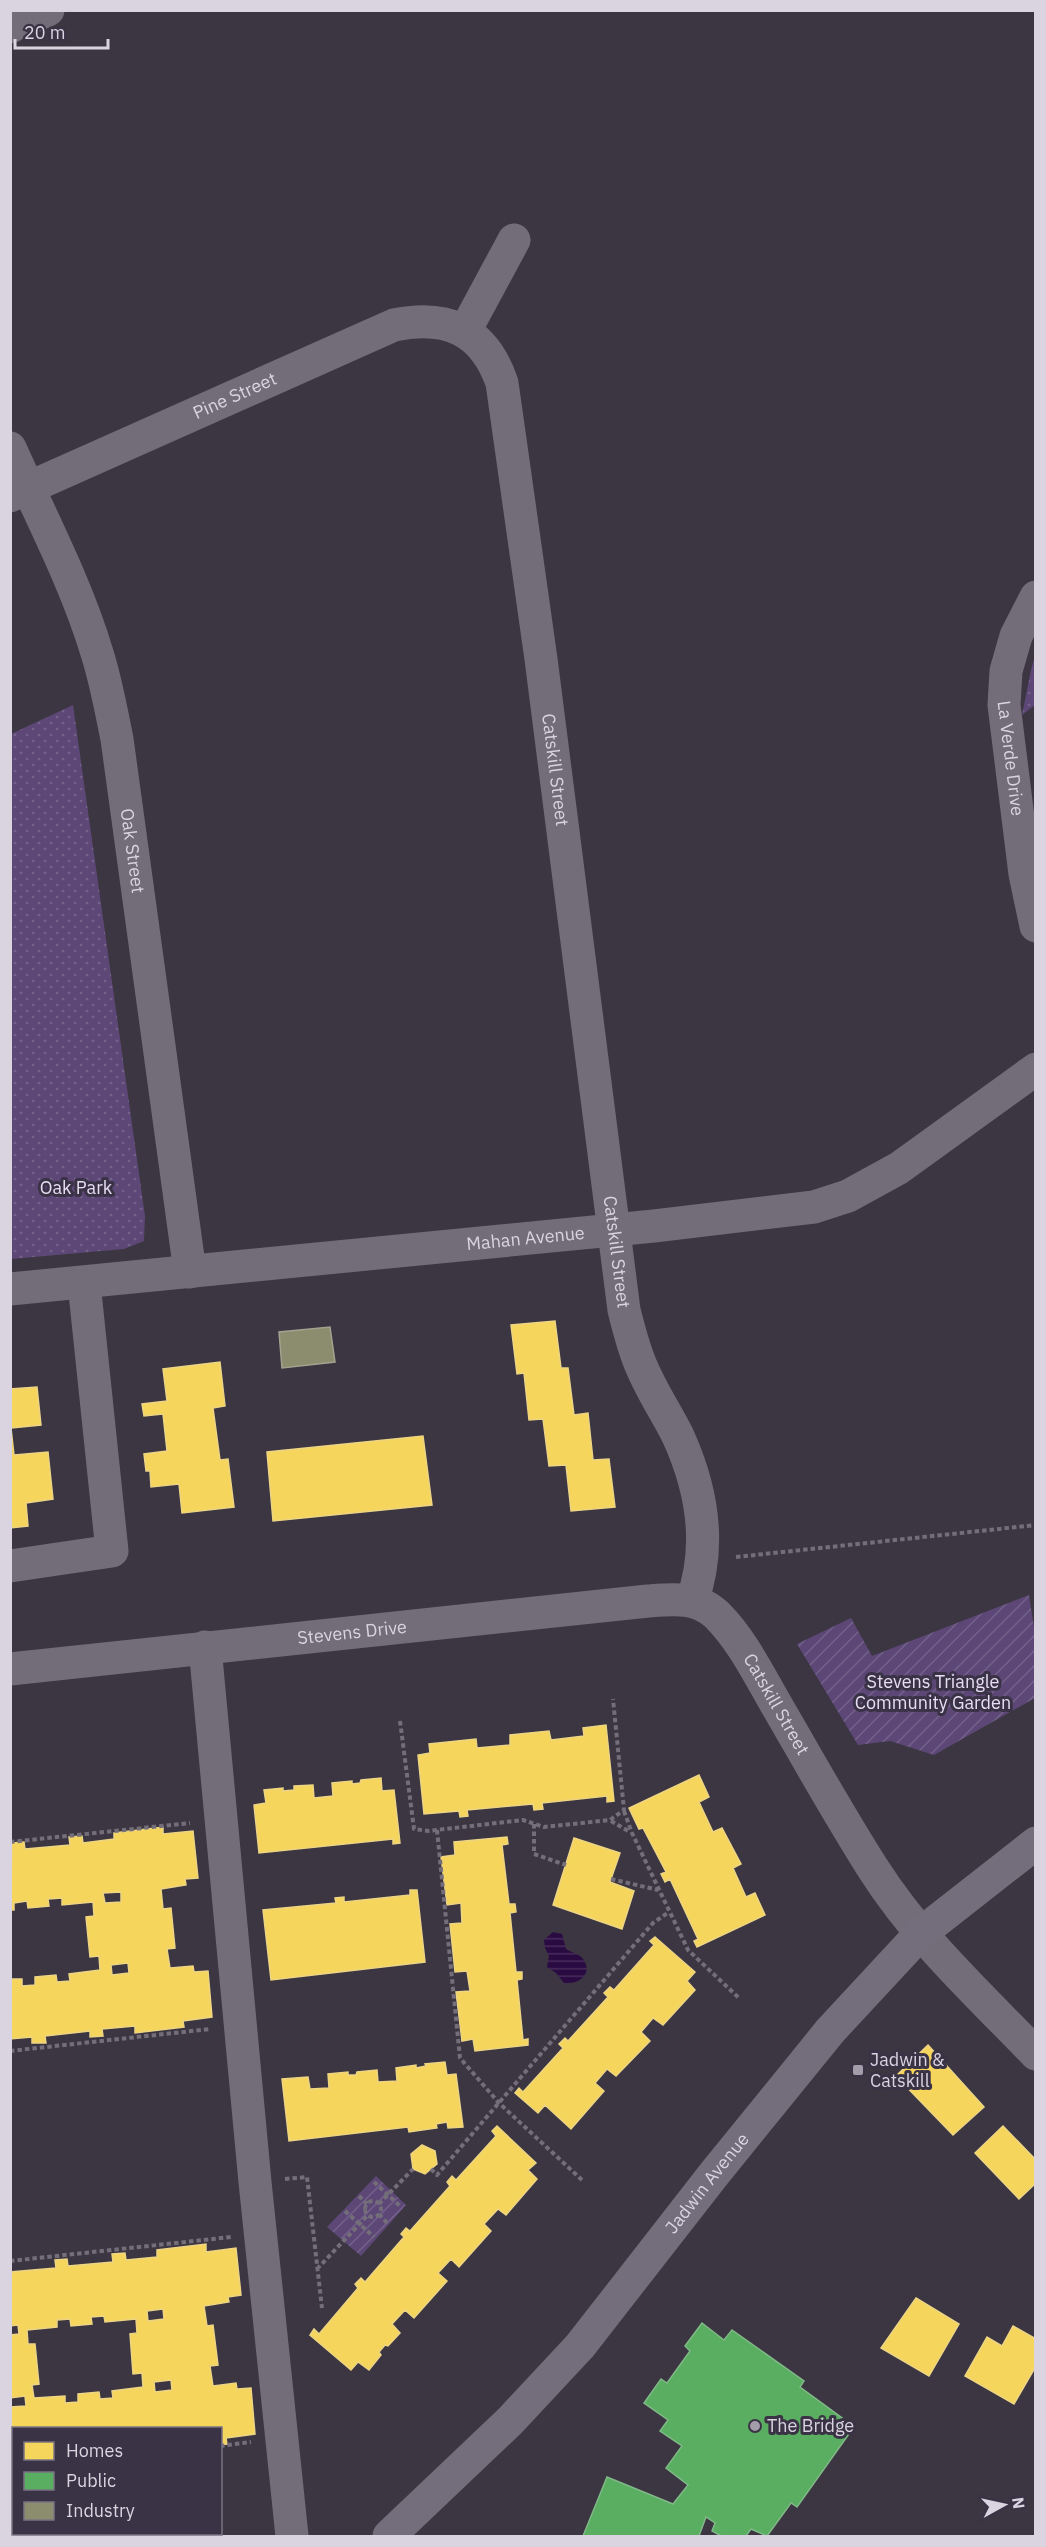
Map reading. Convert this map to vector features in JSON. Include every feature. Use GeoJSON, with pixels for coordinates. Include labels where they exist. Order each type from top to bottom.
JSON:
{"type":"FeatureCollection","features":[{"type":"Feature","properties":{"kind":"main road","name":"Jadwin Avenue"},"geometry":{"type":"LineString","coordinates":[[389,2536],[510,2421],[580,2346],[707,2183],[830,2031],[920,1934],[1035,1843]]}},
{"type":"Feature","properties":{"kind":"street"},"geometry":{"type":"LineString","coordinates":[[10,27],[48,10]]}},
{"type":"Feature","properties":{"kind":"street"},"geometry":{"type":"LineString","coordinates":[[465,331],[514,240]]}},
{"type":"Feature","properties":{"kind":"street","name":"Pine Street"},"geometry":{"type":"LineString","coordinates":[[19,492],[394,325],[417,320],[436,322],[465,331]]}},
{"type":"Feature","properties":{"kind":"street","name":"Catskill Street"},"geometry":{"type":"LineString","coordinates":[[465,331],[490,355],[502,383],[541,658],[621,1289],[630,1335],[646,1378],[684,1451],[699,1499],[704,1548],[698,1583],[692,1601],[711,1610],[736,1640],[873,1869],[920,1934],[1035,2054]]}},
{"type":"Feature","properties":{"kind":"street","name":"Oak Street"},"geometry":{"type":"LineString","coordinates":[[10,448],[19,492],[73,590],[96,651],[109,696],[117,739],[190,1272]]}},
{"type":"Feature","properties":{"kind":"street","name":"La Verde Drive"},"geometry":{"type":"LineString","coordinates":[[1035,597],[1016,636],[1006,671],[1004,705],[1025,874],[1035,926]]}},
{"type":"Feature","properties":{"kind":"street","name":"Mahan Avenue"},"geometry":{"type":"LineString","coordinates":[[10,1289],[614,1230],[814,1208],[848,1196],[899,1167],[1035,1069]]}},
{"type":"Feature","properties":{"kind":"street"},"geometry":{"type":"LineString","coordinates":[[10,1566],[112,1551],[84,1283]]}},
{"type":"Feature","properties":{"kind":"street","name":"Stevens Drive"},"geometry":{"type":"LineString","coordinates":[[10,1669],[648,1600],[679,1598],[692,1601]]}},
{"type":"Feature","properties":{"kind":"street"},"geometry":{"type":"LineString","coordinates":[[205,1647],[255,2182],[292,2536]]}},
{"type":"Feature","properties":{"kind":"path"},"geometry":{"type":"LineString","coordinates":[[736,1557],[1035,1525]]}},
{"type":"Feature","properties":{"kind":"path"},"geometry":{"type":"LineString","coordinates":[[613,1699],[624,1810],[632,1833],[688,1950],[739,1998]]}},
{"type":"Feature","properties":{"kind":"path"},"geometry":{"type":"LineString","coordinates":[[400,1721],[414,1829],[420,1832],[523,1820],[544,1827],[610,1820],[624,1810]]}},
{"type":"Feature","properties":{"kind":"path"},"geometry":{"type":"LineString","coordinates":[[610,1820],[632,1833]]}},
{"type":"Feature","properties":{"kind":"path"},"geometry":{"type":"LineString","coordinates":[[10,1842],[192,1823]]}},
{"type":"Feature","properties":{"kind":"path"},"geometry":{"type":"LineString","coordinates":[[534,1824],[534,1854],[566,1864]]}},
{"type":"Feature","properties":{"kind":"path"},"geometry":{"type":"LineString","coordinates":[[437,1830],[460,2058],[499,2103],[582,2180]]}},
{"type":"Feature","properties":{"kind":"path"},"geometry":{"type":"LineString","coordinates":[[611,1879],[659,1890]]}},
{"type":"Feature","properties":{"kind":"path"},"geometry":{"type":"LineString","coordinates":[[431,2169],[437,2175],[653,1923],[669,1912]]}},
{"type":"Feature","properties":{"kind":"path"},"geometry":{"type":"LineString","coordinates":[[10,2051],[213,2029]]}},
{"type":"Feature","properties":{"kind":"path"},"geometry":{"type":"LineString","coordinates":[[387,2223],[379,2214],[379,2204],[413,2169]]}},
{"type":"Feature","properties":{"kind":"path"},"geometry":{"type":"LineString","coordinates":[[255,2182],[307,2177],[321,2308]]}},
{"type":"Feature","properties":{"kind":"path"},"geometry":{"type":"LineString","coordinates":[[374,2182],[400,2206]]}},
{"type":"Feature","properties":{"kind":"path"},"geometry":{"type":"LineString","coordinates":[[359,2196],[367,2204]]}},
{"type":"Feature","properties":{"kind":"path"},"geometry":{"type":"LineString","coordinates":[[367,2204],[373,2201],[379,2204]]}},
{"type":"Feature","properties":{"kind":"path"},"geometry":{"type":"LineString","coordinates":[[367,2204],[368,2215]]}},
{"type":"Feature","properties":{"kind":"path"},"geometry":{"type":"LineString","coordinates":[[345,2211],[374,2237]]}},
{"type":"Feature","properties":{"kind":"path"},"geometry":{"type":"LineString","coordinates":[[368,2215],[375,2217],[379,2214]]}},
{"type":"Feature","properties":{"kind":"path"},"geometry":{"type":"LineString","coordinates":[[317,2269],[368,2215]]}},
{"type":"Feature","properties":{"kind":"path"},"geometry":{"type":"LineString","coordinates":[[10,2261],[234,2237]]}},
{"type":"Feature","properties":{"kind":"path"},"geometry":{"type":"LineString","coordinates":[[222,2446],[254,2442]]}},
{"type":"Feature","properties":{"kind":"green space"},"geometry":{"type":"Polygon","coordinates":[[[1035,656],[1035,705],[1022,715],[1031,670],[1035,656]]]}},
{"type":"Feature","properties":{"kind":"green space","name":"Oak Park"},"geometry":{"type":"Polygon","coordinates":[[[73,705],[145,1216],[144,1241],[124,1249],[11,1259],[11,734],[73,705]]]}},
{"type":"Feature","properties":{"kind":"green space","name":"Stevens Triangle Community Garden"},"geometry":{"type":"Polygon","coordinates":[[[1029,1595],[1035,1634],[1035,1698],[934,1755],[890,1741],[858,1745],[797,1644],[851,1618],[872,1656],[1029,1595]]]}},
{"type":"Feature","properties":{"kind":"green space"},"geometry":{"type":"Polygon","coordinates":[[[376,2176],[406,2205],[361,2256],[327,2227],[376,2176]]]}},
{"type":"Feature","properties":{"kind":"shaded area"},"geometry":{"type":"Polygon","coordinates":[[[553,1932],[562,1934],[566,1949],[580,1956],[586,1964],[586,1974],[579,1980],[564,1983],[547,1967],[549,1956],[544,1940],[553,1932]]]}},
{"type":"Feature","properties":{"kind":"building: Homes"},"geometry":{"type":"Polygon","coordinates":[[[555,1321],[561,1368],[568,1368],[574,1415],[588,1413],[593,1460],[609,1459],[615,1507],[571,1511],[566,1465],[549,1466],[543,1419],[529,1420],[524,1373],[517,1374],[511,1325],[555,1321]]]}},
{"type":"Feature","properties":{"kind":"building: Homes"},"geometry":{"type":"Polygon","coordinates":[[[220,1362],[225,1406],[213,1408],[220,1460],[228,1459],[234,1507],[182,1513],[179,1484],[151,1487],[150,1471],[146,1471],[144,1454],[167,1451],[163,1414],[144,1416],[142,1404],[167,1401],[163,1369],[220,1362]]]}},
{"type":"Feature","properties":{"kind":"building: Homes"},"geometry":{"type":"Polygon","coordinates":[[[37,1387],[41,1425],[11,1428],[14,1455],[48,1452],[53,1499],[26,1503],[28,1526],[10,1528],[10,1389],[37,1387]]]}},
{"type":"Feature","properties":{"kind":"building: Homes"},"geometry":{"type":"Polygon","coordinates":[[[423,1436],[432,1505],[273,1521],[267,1452],[423,1436]]]}},
{"type":"Feature","properties":{"kind":"building: Homes"},"geometry":{"type":"Polygon","coordinates":[[[606,1725],[614,1801],[607,1802],[607,1796],[542,1803],[543,1809],[534,1810],[533,1804],[467,1810],[468,1816],[460,1817],[459,1811],[424,1814],[418,1755],[430,1753],[429,1744],[476,1739],[477,1748],[510,1745],[510,1735],[549,1731],[551,1740],[584,1736],[583,1728],[606,1725]]]}},
{"type":"Feature","properties":{"kind":"building: Homes"},"geometry":{"type":"Polygon","coordinates":[[[699,1775],[709,1797],[699,1802],[713,1832],[722,1828],[741,1864],[733,1868],[746,1897],[755,1893],[765,1915],[697,1947],[694,1941],[698,1939],[670,1879],[665,1882],[661,1874],[666,1872],[643,1828],[639,1829],[629,1808],[699,1775]]]}},
{"type":"Feature","properties":{"kind":"building: Homes"},"geometry":{"type":"Polygon","coordinates":[[[381,1778],[382,1791],[394,1790],[400,1843],[393,1844],[393,1839],[259,1853],[254,1805],[266,1803],[264,1790],[283,1788],[283,1791],[294,1790],[294,1786],[313,1785],[314,1798],[333,1796],[332,1783],[352,1781],[352,1784],[360,1783],[361,1780],[381,1778]]]}},
{"type":"Feature","properties":{"kind":"building: Homes"},"geometry":{"type":"Polygon","coordinates":[[[163,1827],[163,1834],[193,1831],[198,1878],[185,1879],[186,1885],[161,1889],[163,1909],[171,1908],[175,1948],[167,1949],[170,1968],[193,1966],[194,1972],[208,1971],[212,2017],[183,2021],[184,2027],[135,2033],[135,2026],[102,2029],[103,2036],[90,2037],[90,2031],[45,2036],[46,2043],[32,2043],[32,2037],[10,2039],[10,1979],[22,1979],[22,1986],[35,1985],[35,1977],[56,1975],[57,1982],[70,1981],[69,1974],[100,1970],[99,1956],[90,1957],[86,1917],[94,1916],[93,1902],[62,1905],[62,1898],[48,1899],[49,1906],[28,1908],[27,1901],[14,1903],[14,1910],[10,1910],[12,1843],[24,1842],[25,1849],[70,1845],[69,1837],[82,1836],[83,1843],[114,1839],[114,1833],[163,1827]],[[121,1892],[103,1893],[105,1903],[121,1902],[121,1892]],[[128,1963],[111,1965],[112,1975],[129,1973],[128,1963]]]}},
{"type":"Feature","properties":{"kind":"building: Homes"},"geometry":{"type":"Polygon","coordinates":[[[507,1837],[508,1844],[502,1845],[509,1904],[515,1904],[516,1912],[510,1913],[516,1972],[522,1972],[522,1979],[517,1980],[523,2040],[528,2039],[528,2045],[475,2051],[473,2039],[462,2041],[456,1992],[470,1991],[467,1971],[455,1972],[450,1924],[462,1923],[461,1903],[447,1905],[441,1857],[455,1855],[454,1842],[507,1837]]]}},
{"type":"Feature","properties":{"kind":"building: Homes"},"geometry":{"type":"Polygon","coordinates":[[[574,1838],[620,1853],[610,1882],[634,1891],[622,1929],[553,1905],[574,1838]]]}},
{"type":"Feature","properties":{"kind":"building: Homes"},"geometry":{"type":"Polygon","coordinates":[[[410,1890],[417,1890],[425,1962],[271,1980],[263,1910],[336,1903],[335,1898],[344,1897],[344,1902],[410,1895],[410,1890]]]}},
{"type":"Feature","properties":{"kind":"building: Homes"},"geometry":{"type":"Polygon","coordinates":[[[655,1937],[695,1972],[687,1981],[695,1990],[663,2025],[653,2018],[641,2032],[650,2041],[616,2076],[607,2069],[595,2083],[604,2091],[571,2129],[545,2105],[538,2113],[515,2093],[519,2088],[523,2092],[563,2048],[559,2044],[565,2038],[568,2041],[608,1997],[604,1993],[610,1987],[614,1990],[654,1945],[650,1941],[655,1937]]]}},
{"type":"Feature","properties":{"kind":"building: Homes"},"geometry":{"type":"Polygon","coordinates":[[[928,2045],[984,2107],[953,2135],[896,2076],[928,2045]]]}},
{"type":"Feature","properties":{"kind":"building: Homes"},"geometry":{"type":"Polygon","coordinates":[[[445,2062],[447,2075],[456,2074],[463,2127],[448,2128],[447,2122],[436,2124],[437,2128],[409,2132],[408,2127],[289,2141],[282,2079],[308,2077],[310,2089],[329,2088],[328,2074],[348,2072],[348,2075],[356,2075],[357,2072],[377,2070],[378,2082],[397,2081],[396,2068],[416,2065],[416,2068],[426,2066],[425,2064],[445,2062]]]}},
{"type":"Feature","properties":{"kind":"building: Homes"},"geometry":{"type":"Polygon","coordinates":[[[497,2126],[536,2163],[528,2170],[537,2179],[506,2215],[498,2209],[484,2224],[491,2231],[459,2267],[451,2259],[438,2273],[447,2281],[414,2318],[405,2310],[392,2324],[400,2333],[379,2352],[381,2355],[369,2370],[358,2362],[351,2370],[310,2335],[314,2329],[319,2334],[358,2288],[355,2284],[361,2278],[365,2282],[404,2237],[401,2234],[406,2228],[410,2231],[450,2186],[447,2182],[452,2176],[456,2180],[496,2136],[492,2131],[497,2126]]]}},
{"type":"Feature","properties":{"kind":"building: Homes"},"geometry":{"type":"Polygon","coordinates":[[[1003,2126],[1036,2160],[1036,2183],[1019,2199],[975,2153],[1003,2126]]]}},
{"type":"Feature","properties":{"kind":"building: Homes"},"geometry":{"type":"Polygon","coordinates":[[[422,2145],[435,2151],[437,2164],[425,2174],[413,2169],[411,2154],[422,2145]]]}},
{"type":"Feature","properties":{"kind":"building: Homes"},"geometry":{"type":"Polygon","coordinates":[[[206,2244],[206,2252],[236,2248],[241,2295],[228,2297],[229,2302],[204,2306],[207,2326],[213,2325],[218,2365],[210,2366],[213,2386],[236,2383],[237,2389],[251,2388],[255,2434],[226,2438],[227,2444],[222,2445],[222,2427],[12,2427],[12,2467],[10,2467],[10,2407],[26,2406],[25,2396],[10,2398],[10,2335],[19,2334],[18,2325],[10,2326],[10,2272],[56,2268],[55,2260],[67,2259],[68,2266],[113,2262],[112,2254],[125,2253],[126,2260],[157,2257],[157,2250],[206,2244]],[[163,2309],[147,2311],[148,2321],[164,2319],[163,2309]],[[104,2316],[91,2317],[92,2324],[71,2326],[70,2319],[57,2320],[57,2327],[27,2330],[28,2344],[35,2344],[39,2384],[32,2385],[34,2398],[65,2396],[65,2403],[78,2402],[78,2394],[99,2392],[100,2399],[113,2398],[112,2391],[143,2387],[142,2373],[133,2374],[130,2334],[137,2333],[136,2319],[105,2322],[104,2316]],[[171,2380],[154,2382],[155,2392],[172,2390],[171,2380]]]}},
{"type":"Feature","properties":{"kind":"building: Homes"},"geometry":{"type":"Polygon","coordinates":[[[916,2298],[959,2324],[929,2376],[881,2348],[916,2298]]]}},
{"type":"Feature","properties":{"kind":"building: Homes"},"geometry":{"type":"Polygon","coordinates":[[[1013,2326],[1036,2339],[1036,2366],[1014,2404],[965,2376],[987,2337],[1002,2346],[1013,2326]]]}},
{"type":"Feature","properties":{"kind":"building: Public","name":"The Bridge"},"geometry":{"type":"Polygon","coordinates":[[[702,2323],[724,2340],[732,2330],[804,2381],[800,2387],[849,2423],[844,2430],[849,2434],[797,2507],[791,2503],[767,2536],[751,2529],[746,2536],[721,2536],[712,2531],[715,2523],[706,2517],[699,2536],[583,2536],[607,2477],[673,2504],[688,2485],[666,2468],[682,2446],[660,2431],[668,2420],[644,2403],[661,2379],[667,2383],[690,2351],[685,2346],[702,2323]]]}},
{"type":"Feature","properties":{"kind":"building: Industry"},"geometry":{"type":"Polygon","coordinates":[[[330,1327],[335,1362],[282,1368],[279,1332],[330,1327]]]}},
{"type":"Feature","properties":{"kind":"place","name":"Jadwin & Catskill"},"geometry":{"type":"Point","coordinates":[858,2070]}},
{"type":"Feature","properties":{"kind":"place","name":"The Bridge"},"geometry":{"type":"Point","coordinates":[755,2426]}}]}
